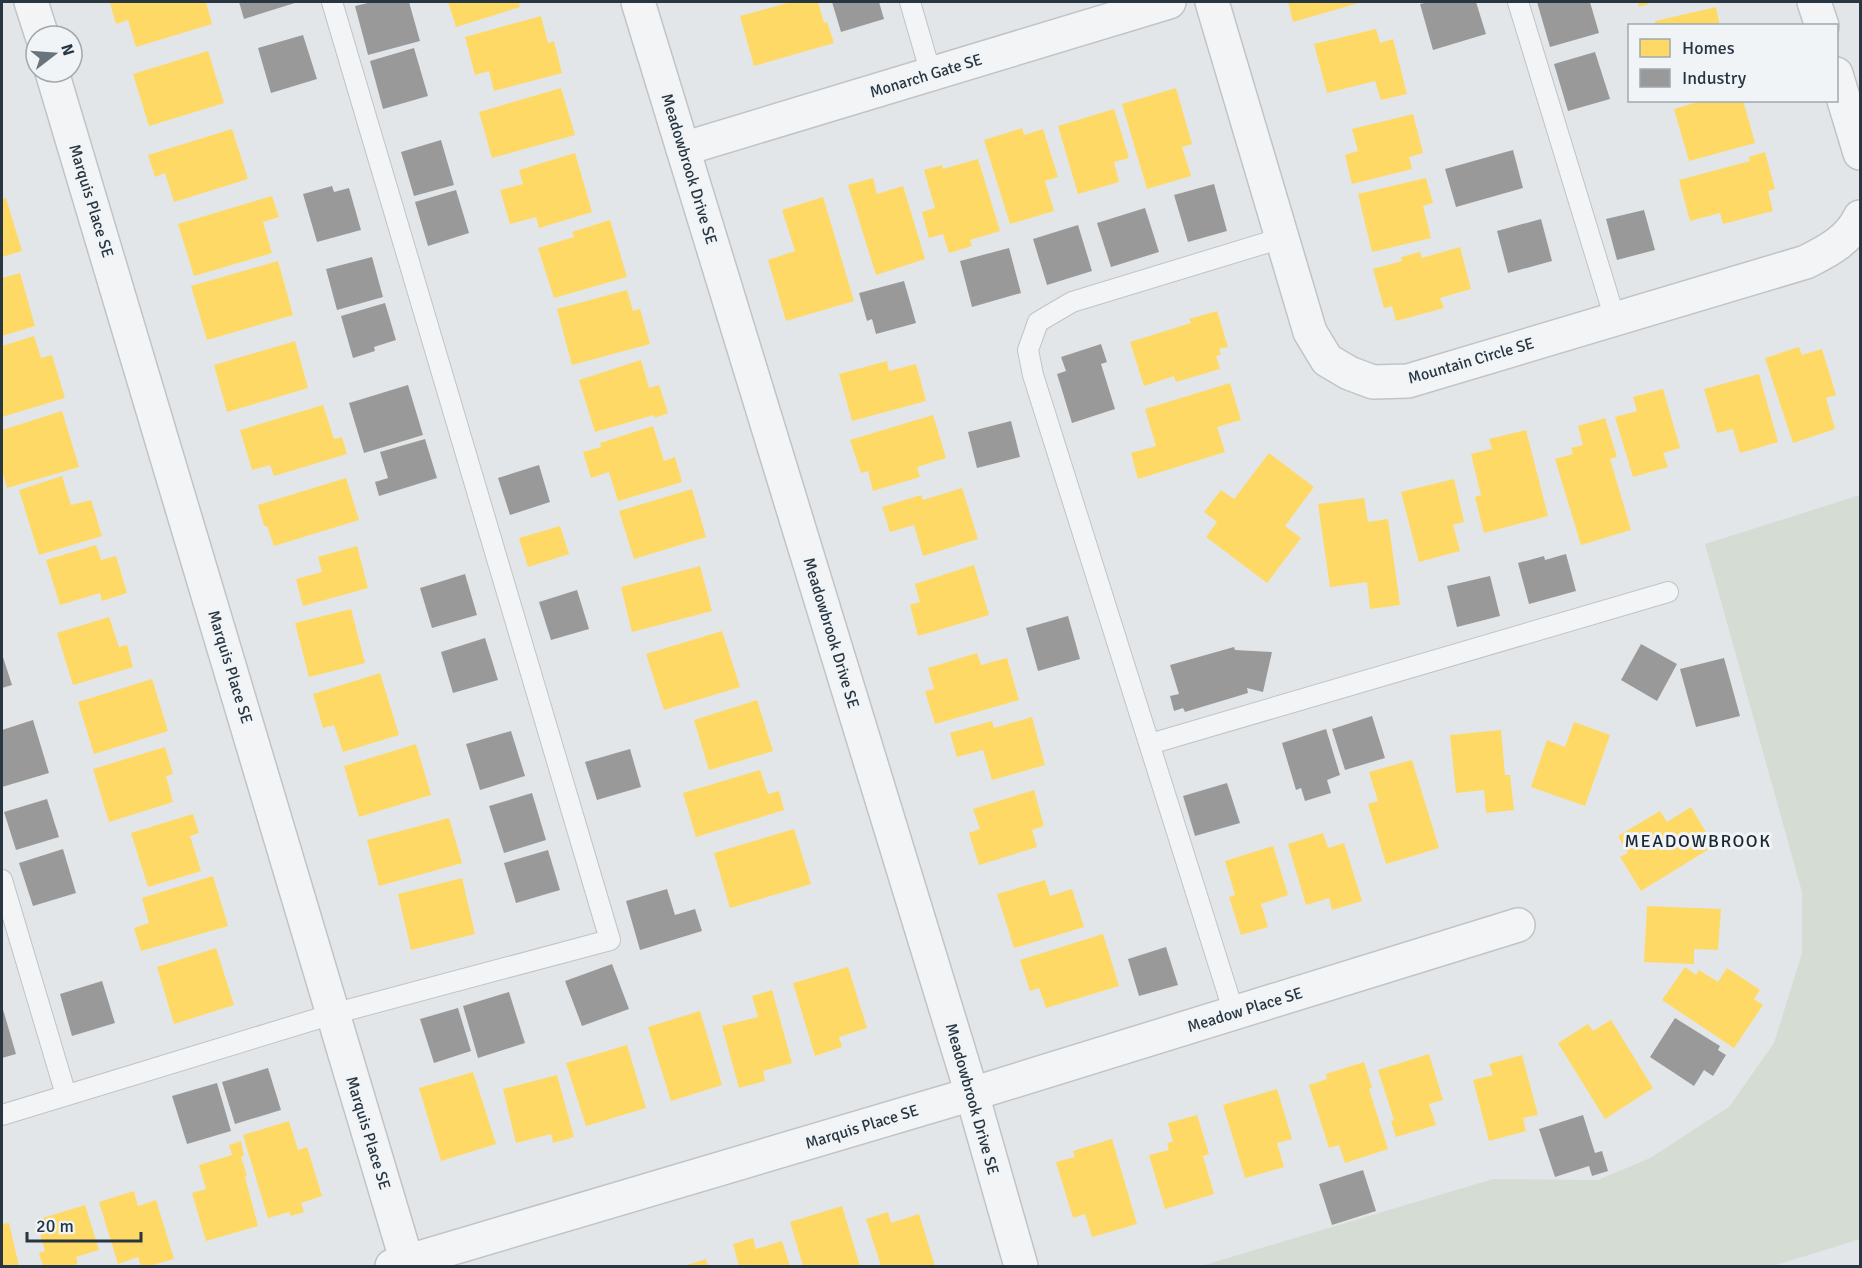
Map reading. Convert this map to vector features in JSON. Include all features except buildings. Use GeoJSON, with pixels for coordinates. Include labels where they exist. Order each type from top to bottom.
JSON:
{"type":"FeatureCollection","features":[{"type":"Feature","properties":{"kind":"street"},"geometry":{"type":"LineString","coordinates":[[32,2],[38,24]]}},
{"type":"Feature","properties":{"kind":"street","name":"Meadowbrook Drive SE"},"geometry":{"type":"LineString","coordinates":[[638,2],[972,1094],[1021,1266]]}},
{"type":"Feature","properties":{"kind":"street","name":"Monarch Gate SE"},"geometry":{"type":"LineString","coordinates":[[683,149],[1168,2]]}},
{"type":"Feature","properties":{"kind":"street","name":"Mountain Circle SE"},"geometry":{"type":"LineString","coordinates":[[1212,2],[1310,332],[1327,360],[1349,373],[1373,382],[1408,381],[1806,262],[1834,248],[1857,224],[1860,217]]}},
{"type":"Feature","properties":{"kind":"street"},"geometry":{"type":"LineString","coordinates":[[1814,2],[1821,24]]}},
{"type":"Feature","properties":{"kind":"street"},"geometry":{"type":"LineString","coordinates":[[1838,80],[1860,151]]}},
{"type":"Feature","properties":{"kind":"street","name":"Marquis Place SE"},"geometry":{"type":"LineString","coordinates":[[56,84],[333,1014],[399,1264],[972,1094]]}},
{"type":"Feature","properties":{"kind":"street","name":"Meadow Place SE"},"geometry":{"type":"LineString","coordinates":[[972,1094],[1518,926]]}},
{"type":"Feature","properties":{"kind":"lane"},"geometry":{"type":"LineString","coordinates":[[2,1114],[333,1014],[610,940],[332,2]]}},
{"type":"Feature","properties":{"kind":"lane"},"geometry":{"type":"LineString","coordinates":[[910,2],[931,74]]}},
{"type":"Feature","properties":{"kind":"lane"},"geometry":{"type":"LineString","coordinates":[[1518,2],[1615,319]]}},
{"type":"Feature","properties":{"kind":"lane"},"geometry":{"type":"LineString","coordinates":[[1234,1013],[1033,375],[1028,350],[1038,322],[1072,302],[1282,238]]}},
{"type":"Feature","properties":{"kind":"lane"},"geometry":{"type":"LineString","coordinates":[[1150,744],[1668,592]]}},
{"type":"Feature","properties":{"kind":"lane"},"geometry":{"type":"LineString","coordinates":[[2,880],[66,1095]]}},
{"type":"Feature","properties":{"kind":"shaded area"},"geometry":{"type":"Polygon","coordinates":[[[1860,495],[1860,1239],[1773,1266],[1201,1266],[1493,1179],[1598,1180],[1650,1158],[1729,1107],[1774,1043],[1802,953],[1802,892],[1705,544],[1860,495]]]}},
{"type":"Feature","properties":{"kind":"district","name":"MEADOWBROOK"},"geometry":{"type":"Point","coordinates":[1698,841]}}]}
